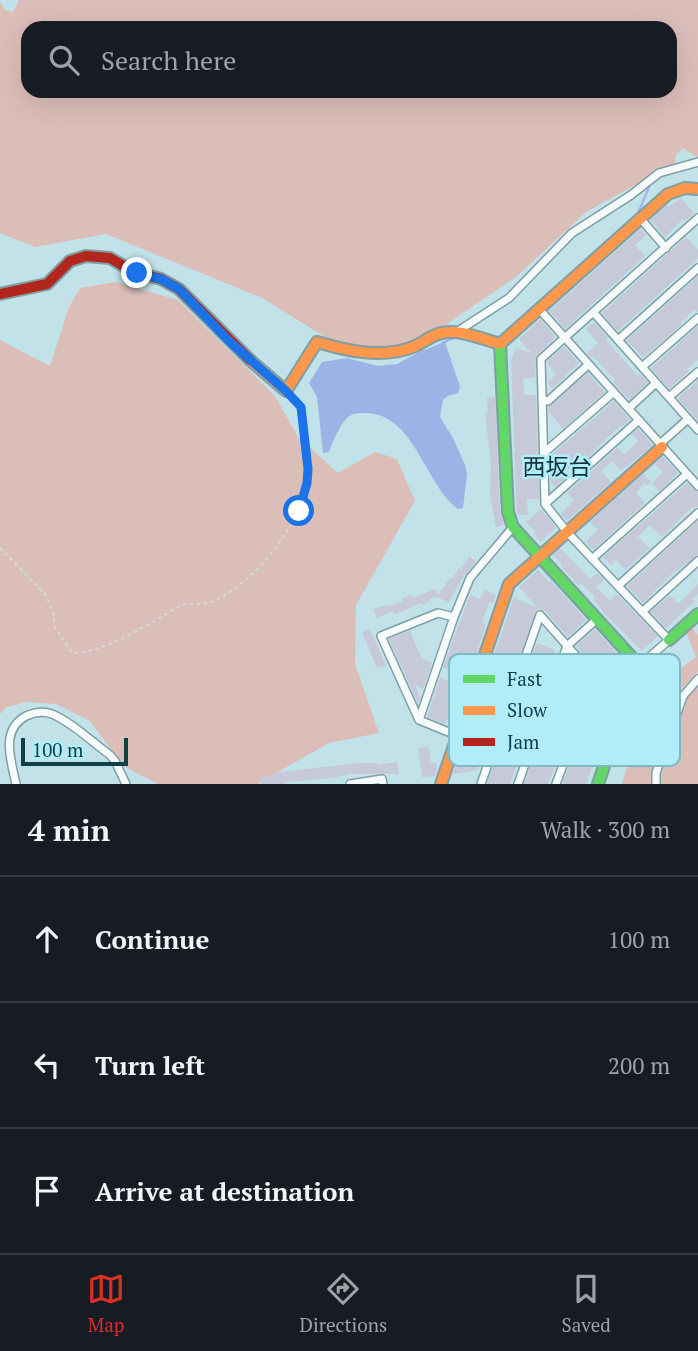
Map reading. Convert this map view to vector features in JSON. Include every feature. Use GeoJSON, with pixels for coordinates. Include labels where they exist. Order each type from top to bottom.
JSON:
{"type":"FeatureCollection","features":[{"type":"Feature","properties":{"kind":"street"},"geometry":{"type":"LineString","coordinates":[[454,333],[509,298],[572,233],[631,195],[659,173],[698,162]]}},
{"type":"Feature","properties":{"kind":"street"},"geometry":{"type":"LineString","coordinates":[[500,344],[668,194],[685,188],[698,188]]}},
{"type":"Feature","properties":{"kind":"street"},"geometry":{"type":"LineString","coordinates":[[640,218],[666,248]]}},
{"type":"Feature","properties":{"kind":"street"},"geometry":{"type":"LineString","coordinates":[[668,640],[568,533],[545,504],[541,359],[698,218]]}},
{"type":"Feature","properties":{"kind":"street"},"geometry":{"type":"LineString","coordinates":[[0,294],[47,284],[70,261],[86,256],[110,258],[132,271],[161,279],[179,289],[230,342],[286,391],[317,342],[360,351],[394,352],[441,333],[454,333],[500,344]]}},
{"type":"Feature","properties":{"kind":"street"},"geometry":{"type":"LineString","coordinates":[[618,340],[698,268]]}},
{"type":"Feature","properties":{"kind":"street"},"geometry":{"type":"LineString","coordinates":[[540,310],[698,486]]}},
{"type":"Feature","properties":{"kind":"street"},"geometry":{"type":"LineString","coordinates":[[594,313],[698,430]]}},
{"type":"Feature","properties":{"kind":"street"},"geometry":{"type":"LineString","coordinates":[[642,368],[698,318]]}},
{"type":"Feature","properties":{"kind":"street"},"geometry":{"type":"LineString","coordinates":[[500,344],[508,512],[513,527],[628,654]]}},
{"type":"Feature","properties":{"kind":"street"},"geometry":{"type":"LineString","coordinates":[[542,400],[548,401],[588,365]]}},
{"type":"Feature","properties":{"kind":"street"},"geometry":{"type":"LineString","coordinates":[[669,397],[698,373]]}},
{"type":"Feature","properties":{"kind":"street"},"geometry":{"type":"LineString","coordinates":[[629,408],[656,383]]}},
{"type":"Feature","properties":{"kind":"street"},"geometry":{"type":"LineString","coordinates":[[545,452],[614,392]]}},
{"type":"Feature","properties":{"kind":"street"},"geometry":{"type":"LineString","coordinates":[[485,654],[509,584],[568,533],[688,419]]}},
{"type":"Feature","properties":{"kind":"street"},"geometry":{"type":"LineString","coordinates":[[545,504],[639,420]]}},
{"type":"Feature","properties":{"kind":"street"},"geometry":{"type":"LineString","coordinates":[[592,559],[687,474]]}},
{"type":"Feature","properties":{"kind":"street"},"geometry":{"type":"LineString","coordinates":[[618,586],[698,513]]}},
{"type":"Feature","properties":{"kind":"street"},"geometry":{"type":"LineString","coordinates":[[419,720],[470,578],[513,527]]}},
{"type":"Feature","properties":{"kind":"street"},"geometry":{"type":"LineString","coordinates":[[642,612],[698,561]]}},
{"type":"Feature","properties":{"kind":"street"},"geometry":{"type":"LineString","coordinates":[[449,732],[419,720],[381,636],[438,613],[454,617]]}},
{"type":"Feature","properties":{"kind":"street"},"geometry":{"type":"LineString","coordinates":[[653,654],[698,614]]}},
{"type":"Feature","properties":{"kind":"street"},"geometry":{"type":"LineString","coordinates":[[526,654],[540,615],[575,654]]}},
{"type":"Feature","properties":{"kind":"street"},"geometry":{"type":"LineString","coordinates":[[564,654],[567,646],[596,620]]}},
{"type":"Feature","properties":{"kind":"street"},"geometry":{"type":"LineString","coordinates":[[680,704],[683,696],[698,679]]}},
{"type":"Feature","properties":{"kind":"street"},"geometry":{"type":"LineString","coordinates":[[16,784],[9,737],[15,724],[38,712],[54,715],[110,755],[125,784]]}},
{"type":"Feature","properties":{"kind":"street"},"geometry":{"type":"LineString","coordinates":[[441,784],[449,758]]}},
{"type":"Feature","properties":{"kind":"street"},"geometry":{"type":"LineString","coordinates":[[481,784],[487,766]]}},
{"type":"Feature","properties":{"kind":"street"},"geometry":{"type":"LineString","coordinates":[[518,784],[524,766]]}},
{"type":"Feature","properties":{"kind":"street"},"geometry":{"type":"LineString","coordinates":[[556,784],[563,766]]}},
{"type":"Feature","properties":{"kind":"street"},"geometry":{"type":"LineString","coordinates":[[598,784],[604,766]]}},
{"type":"Feature","properties":{"kind":"street"},"geometry":{"type":"LineString","coordinates":[[656,784],[659,766]]}},
{"type":"Feature","properties":{"kind":"street"},"geometry":{"type":"LineString","coordinates":[[350,784],[382,779],[383,784]]}},
{"type":"Feature","properties":{"kind":"path"},"geometry":{"type":"LineString","coordinates":[[0,548],[45,594],[55,626],[72,653],[86,652],[125,637],[184,604],[211,603],[257,568],[294,523],[299,511],[308,469],[303,414],[301,407],[286,391]]}},
{"type":"Feature","properties":{"kind":"shaded area"},"geometry":{"type":"Polygon","coordinates":[[[19,0],[698,0],[698,158],[683,148],[676,155],[675,163],[586,212],[516,277],[441,328],[397,347],[379,349],[335,343],[262,298],[106,234],[35,247],[0,233],[0,2],[5,10],[13,12],[19,0]]]}},
{"type":"Feature","properties":{"kind":"shaded area"},"geometry":{"type":"Polygon","coordinates":[[[115,282],[178,300],[275,396],[298,437],[338,473],[375,452],[397,459],[415,501],[356,605],[355,664],[379,733],[329,743],[257,784],[158,784],[123,766],[90,721],[56,704],[25,702],[5,708],[0,714],[0,340],[50,366],[69,307],[80,288],[115,282]]]}},
{"type":"Feature","properties":{"kind":"shaded area"},"geometry":{"type":"Polygon","coordinates":[[[692,628],[698,635],[698,672],[680,692],[680,669],[696,657],[686,632],[692,628]]]}},
{"type":"Feature","properties":{"kind":"shaded area"},"geometry":{"type":"Polygon","coordinates":[[[698,688],[698,784],[660,784],[663,766],[680,766],[680,719],[689,694],[698,688]]]}},
{"type":"Feature","properties":{"kind":"shaded area"},"geometry":{"type":"Polygon","coordinates":[[[627,766],[656,766],[653,784],[622,784],[627,766]]]}},
{"type":"Feature","properties":{"kind":"water"},"geometry":{"type":"Polygon","coordinates":[[[445,342],[460,387],[458,393],[443,400],[440,417],[453,438],[467,474],[463,508],[458,509],[437,484],[408,438],[397,425],[383,417],[367,413],[351,415],[341,426],[329,452],[323,453],[317,397],[309,383],[322,362],[347,358],[378,366],[397,364],[445,342]]]}},
{"type":"Feature","properties":{"kind":"building"},"geometry":{"type":"Polygon","coordinates":[[[681,198],[694,213],[685,221],[683,219],[665,237],[650,220],[667,205],[669,207],[681,198]]]}},
{"type":"Feature","properties":{"kind":"building"},"geometry":{"type":"Polygon","coordinates":[[[641,229],[646,235],[635,245],[645,256],[565,329],[549,311],[641,229]]]}},
{"type":"Feature","properties":{"kind":"building"},"geometry":{"type":"Polygon","coordinates":[[[686,237],[698,250],[698,258],[618,331],[602,313],[686,237]]]}},
{"type":"Feature","properties":{"kind":"building"},"geometry":{"type":"Polygon","coordinates":[[[698,276],[698,312],[694,310],[643,358],[627,340],[698,276]]]}},
{"type":"Feature","properties":{"kind":"building"},"geometry":{"type":"Polygon","coordinates":[[[540,319],[556,337],[536,356],[535,378],[523,378],[524,395],[536,395],[539,499],[527,499],[528,515],[517,515],[511,361],[516,348],[531,353],[519,339],[540,319]]]}},
{"type":"Feature","properties":{"kind":"building"},"geometry":{"type":"Polygon","coordinates":[[[594,322],[638,376],[640,374],[648,382],[629,400],[613,382],[615,380],[587,353],[598,343],[586,329],[594,322]]]}},
{"type":"Feature","properties":{"kind":"building"},"geometry":{"type":"Polygon","coordinates":[[[698,326],[698,359],[669,389],[651,368],[698,326]]]}},
{"type":"Feature","properties":{"kind":"building"},"geometry":{"type":"Polygon","coordinates":[[[564,346],[579,363],[552,389],[548,382],[555,375],[547,362],[564,346]]]}},
{"type":"Feature","properties":{"kind":"building"},"geometry":{"type":"Polygon","coordinates":[[[588,373],[605,392],[563,429],[548,407],[588,373]]]}},
{"type":"Feature","properties":{"kind":"building"},"geometry":{"type":"Polygon","coordinates":[[[698,380],[698,421],[678,398],[698,380]]]}},
{"type":"Feature","properties":{"kind":"building"},"geometry":{"type":"Polygon","coordinates":[[[495,397],[500,512],[504,525],[496,527],[490,495],[491,465],[485,413],[488,412],[487,398],[495,397]]]}},
{"type":"Feature","properties":{"kind":"building"},"geometry":{"type":"Polygon","coordinates":[[[614,401],[630,420],[622,427],[621,425],[588,457],[585,455],[575,463],[563,474],[566,477],[555,487],[551,482],[550,472],[558,465],[550,456],[614,401]]]}},
{"type":"Feature","properties":{"kind":"building"},"geometry":{"type":"Polygon","coordinates":[[[638,429],[653,445],[621,471],[612,461],[601,471],[611,482],[567,521],[561,514],[574,500],[567,493],[617,448],[625,454],[638,441],[632,434],[638,429]]]}},
{"type":"Feature","properties":{"kind":"building"},"geometry":{"type":"Polygon","coordinates":[[[663,456],[678,473],[659,491],[652,483],[663,472],[655,464],[663,456]]]}},
{"type":"Feature","properties":{"kind":"building"},"geometry":{"type":"Polygon","coordinates":[[[643,474],[651,482],[647,486],[644,483],[636,493],[645,503],[593,550],[586,542],[598,530],[590,522],[643,474]]]}},
{"type":"Feature","properties":{"kind":"building"},"geometry":{"type":"Polygon","coordinates":[[[687,483],[698,492],[698,507],[692,507],[662,537],[650,525],[638,537],[649,548],[626,570],[616,560],[611,565],[603,557],[687,483]]]}},
{"type":"Feature","properties":{"kind":"building"},"geometry":{"type":"Polygon","coordinates":[[[541,509],[556,528],[540,542],[534,534],[536,532],[526,522],[541,509]]]}},
{"type":"Feature","properties":{"kind":"building"},"geometry":{"type":"Polygon","coordinates":[[[698,521],[698,555],[673,573],[643,603],[627,586],[698,521]]]}},
{"type":"Feature","properties":{"kind":"building"},"geometry":{"type":"Polygon","coordinates":[[[560,548],[590,579],[597,573],[604,580],[596,587],[610,601],[617,594],[657,636],[642,651],[601,610],[593,599],[595,597],[581,583],[579,586],[561,566],[553,555],[560,548]]]}},
{"type":"Feature","properties":{"kind":"building"},"geometry":{"type":"Polygon","coordinates":[[[469,556],[476,561],[449,602],[437,597],[394,615],[393,611],[377,618],[373,609],[403,601],[402,598],[411,595],[412,598],[436,589],[438,595],[459,568],[461,570],[469,556]]]}},
{"type":"Feature","properties":{"kind":"building"},"geometry":{"type":"Polygon","coordinates":[[[538,570],[586,620],[568,637],[519,587],[538,570]]]}},
{"type":"Feature","properties":{"kind":"building"},"geometry":{"type":"Polygon","coordinates":[[[698,584],[698,594],[693,599],[695,601],[666,628],[651,612],[670,595],[678,604],[698,584]]]}},
{"type":"Feature","properties":{"kind":"building"},"geometry":{"type":"Polygon","coordinates":[[[484,590],[496,595],[493,603],[489,602],[482,623],[486,624],[477,654],[449,654],[449,670],[443,667],[470,595],[481,599],[484,590]]]}},
{"type":"Feature","properties":{"kind":"building"},"geometry":{"type":"Polygon","coordinates":[[[514,598],[538,608],[521,654],[494,654],[514,598]]]}},
{"type":"Feature","properties":{"kind":"building"},"geometry":{"type":"Polygon","coordinates":[[[370,629],[386,666],[377,668],[362,632],[370,629]]]}},
{"type":"Feature","properties":{"kind":"building"},"geometry":{"type":"Polygon","coordinates":[[[595,629],[618,654],[583,654],[576,646],[595,629]]]}},
{"type":"Feature","properties":{"kind":"building"},"geometry":{"type":"Polygon","coordinates":[[[412,630],[411,634],[422,659],[432,662],[423,689],[415,685],[420,697],[418,703],[389,639],[412,630]]]}},
{"type":"Feature","properties":{"kind":"building"},"geometry":{"type":"Polygon","coordinates":[[[537,643],[555,650],[554,654],[533,654],[537,643]]]}},
{"type":"Feature","properties":{"kind":"building"},"geometry":{"type":"Polygon","coordinates":[[[440,678],[449,681],[449,715],[445,724],[427,717],[440,678]]]}},
{"type":"Feature","properties":{"kind":"building"},"geometry":{"type":"Polygon","coordinates":[[[429,747],[431,763],[436,762],[437,771],[435,776],[422,777],[418,748],[429,747]]]}},
{"type":"Feature","properties":{"kind":"building"},"geometry":{"type":"Polygon","coordinates":[[[397,762],[399,774],[349,774],[286,784],[261,784],[261,777],[287,771],[397,762]]]}},
{"type":"Feature","properties":{"kind":"building"},"geometry":{"type":"Polygon","coordinates":[[[456,766],[478,766],[477,770],[453,774],[456,766]]]}},
{"type":"Feature","properties":{"kind":"building"},"geometry":{"type":"Polygon","coordinates":[[[493,766],[516,766],[510,784],[487,784],[493,766]]]}},
{"type":"Feature","properties":{"kind":"building"},"geometry":{"type":"Polygon","coordinates":[[[530,766],[555,766],[548,784],[524,784],[530,766]]]}},
{"type":"Feature","properties":{"kind":"building"},"geometry":{"type":"Polygon","coordinates":[[[569,766],[593,766],[586,784],[563,783],[569,766]]]}},
{"type":"Feature","properties":{"kind":"waterway"},"geometry":{"type":"LineString","coordinates":[[683,170],[698,166]]}},
{"type":"Feature","properties":{"kind":"waterway"},"geometry":{"type":"LineString","coordinates":[[654,181],[664,175]]}},
{"type":"Feature","properties":{"kind":"waterway"},"geometry":{"type":"LineString","coordinates":[[592,254],[638,213],[650,185]]}},
{"type":"Feature","properties":{"kind":"waterway"},"geometry":{"type":"LineString","coordinates":[[494,337],[501,336],[528,312]]}},
{"type":"Feature","properties":{"kind":"waterway"},"geometry":{"type":"LineString","coordinates":[[442,343],[454,338]]}},
{"type":"Feature","properties":{"kind":"traffic: fast"},"geometry":{"type":"LineString","coordinates":[[500,344],[508,512],[513,527],[629,654]]}},
{"type":"Feature","properties":{"kind":"traffic: fast"},"geometry":{"type":"LineString","coordinates":[[669,640],[698,614]]}},
{"type":"Feature","properties":{"kind":"traffic: fast"},"geometry":{"type":"LineString","coordinates":[[598,784],[604,766]]}},
{"type":"Feature","properties":{"kind":"traffic: slow"},"geometry":{"type":"LineString","coordinates":[[500,344],[668,194],[685,188],[698,189]]}},
{"type":"Feature","properties":{"kind":"traffic: slow"},"geometry":{"type":"LineString","coordinates":[[250,360],[286,391],[317,342],[352,351],[389,353],[413,347],[434,335],[457,332],[500,344]]}},
{"type":"Feature","properties":{"kind":"traffic: slow"},"geometry":{"type":"LineString","coordinates":[[485,654],[509,584],[662,447]]}},
{"type":"Feature","properties":{"kind":"traffic: slow"},"geometry":{"type":"LineString","coordinates":[[441,784],[449,760]]}},
{"type":"Feature","properties":{"kind":"traffic: jam"},"geometry":{"type":"LineString","coordinates":[[0,294],[47,284],[70,261],[86,256],[110,258],[132,271],[161,279],[179,289],[250,360]]}},
{"type":"Feature","properties":{"kind":"district","name":"西坂台"},"geometry":{"type":"Point","coordinates":[557,466]}},
{"type":"Feature","properties":{"kind":"route"},"geometry":{"type":"LineString","coordinates":[[137,273],[161,279],[179,289],[230,342],[301,407],[308,469],[299,511]]}}]}
